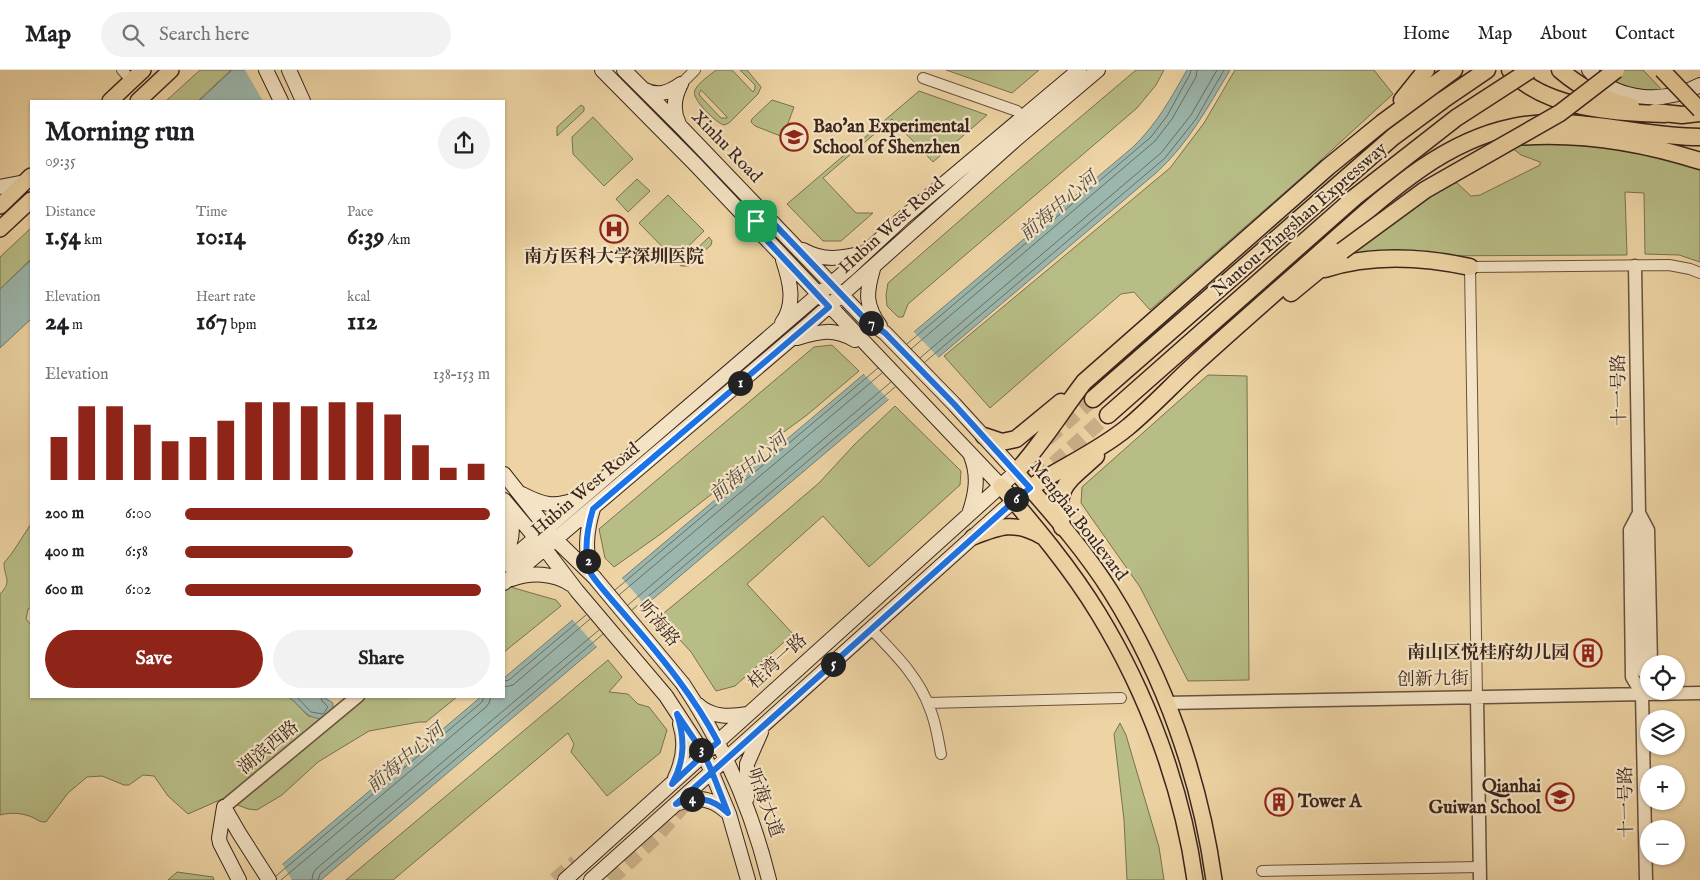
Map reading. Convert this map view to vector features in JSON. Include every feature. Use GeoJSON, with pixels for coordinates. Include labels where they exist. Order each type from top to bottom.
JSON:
{"type":"FeatureCollection","features":[{"type":"Feature","properties":{"kind":"highway"},"geometry":{"type":"LineString","coordinates":[[1382,123],[1426,70]]}},
{"type":"Feature","properties":{"kind":"highway"},"geometry":{"type":"LineString","coordinates":[[984,436],[1002,442],[1016,439],[1084,382],[1328,167],[1382,123],[1454,70]]}},
{"type":"Feature","properties":{"kind":"highway","name":"Nantou-Pingshan Expressway"},"geometry":{"type":"LineString","coordinates":[[1092,399],[1393,137],[1487,70]]}},
{"type":"Feature","properties":{"kind":"highway"},"geometry":{"type":"LineString","coordinates":[[1510,70],[1526,84],[1545,94],[1607,111],[1632,114],[1682,115],[1700,111]]}},
{"type":"Feature","properties":{"kind":"highway","name":"Nantou-Pingshan Expressway"},"geometry":{"type":"LineString","coordinates":[[1108,415],[1355,197],[1456,118],[1530,70]]}},
{"type":"Feature","properties":{"kind":"highway"},"geometry":{"type":"LineString","coordinates":[[1560,70],[1586,88],[1605,98],[1666,114]]}},
{"type":"Feature","properties":{"kind":"highway"},"geometry":{"type":"LineString","coordinates":[[1169,388],[1226,349],[1342,251],[1425,190],[1560,113],[1616,70]]}},
{"type":"Feature","properties":{"kind":"highway"},"geometry":{"type":"LineString","coordinates":[[1062,527],[1058,503],[1065,487],[1169,388],[1367,212],[1445,153],[1487,134],[1514,127],[1542,123],[1607,126],[1692,137]]}},
{"type":"Feature","properties":{"kind":"highway"},"geometry":{"type":"LineString","coordinates":[[1423,168],[1444,157],[1487,142],[1534,136],[1568,136],[1608,140],[1673,152],[1700,161]]}},
{"type":"Feature","properties":{"kind":"highway"},"geometry":{"type":"LineString","coordinates":[[1273,215],[1340,182]]}},
{"type":"Feature","properties":{"kind":"highway"},"geometry":{"type":"LineString","coordinates":[[1271,270],[1367,212]]}},
{"type":"Feature","properties":{"kind":"highway"},"geometry":{"type":"LineString","coordinates":[[1312,276],[1339,264],[1370,260],[1424,260],[1470,267]]}},
{"type":"Feature","properties":{"kind":"highway"},"geometry":{"type":"LineString","coordinates":[[1016,472],[1033,454],[1084,382]]}},
{"type":"Feature","properties":{"kind":"highway"},"geometry":{"type":"LineString","coordinates":[[1030,488],[1128,427]]}},
{"type":"Feature","properties":{"kind":"main road"},"geometry":{"type":"LineString","coordinates":[[111,100],[127,75],[143,70]]}},
{"type":"Feature","properties":{"kind":"main road"},"geometry":{"type":"LineString","coordinates":[[139,100],[172,70]]}},
{"type":"Feature","properties":{"kind":"main road"},"geometry":{"type":"LineString","coordinates":[[266,70],[281,100]]}},
{"type":"Feature","properties":{"kind":"main road"},"geometry":{"type":"LineString","coordinates":[[289,70],[301,95]]}},
{"type":"Feature","properties":{"kind":"main road","name":"Xinhu Road"},"geometry":{"type":"LineString","coordinates":[[602,70],[818,294]]}},
{"type":"Feature","properties":{"kind":"main road","name":"Xinhu Road"},"geometry":{"type":"LineString","coordinates":[[624,70],[842,295]]}},
{"type":"Feature","properties":{"kind":"main road","name":"Hubin West Road"},"geometry":{"type":"LineString","coordinates":[[505,582],[593,509],[874,267],[1079,70]]}},
{"type":"Feature","properties":{"kind":"main road","name":"Hubin West Road"},"geometry":{"type":"LineString","coordinates":[[505,564],[831,283],[903,218],[1027,122],[1098,70]]}},
{"type":"Feature","properties":{"kind":"main road"},"geometry":{"type":"LineString","coordinates":[[1589,70],[1605,85],[1622,93],[1639,96],[1656,98],[1674,96],[1700,85]]}},
{"type":"Feature","properties":{"kind":"main road"},"geometry":{"type":"LineString","coordinates":[[1662,70],[1700,111]]}},
{"type":"Feature","properties":{"kind":"main road"},"geometry":{"type":"LineString","coordinates":[[642,89],[659,94],[669,92],[681,84]]}},
{"type":"Feature","properties":{"kind":"main road"},"geometry":{"type":"LineString","coordinates":[[681,84],[676,95],[675,108],[676,118],[682,128]]}},
{"type":"Feature","properties":{"kind":"main road"},"geometry":{"type":"LineString","coordinates":[[0,187],[28,179]]}},
{"type":"Feature","properties":{"kind":"main road"},"geometry":{"type":"LineString","coordinates":[[0,206],[28,179]]}},
{"type":"Feature","properties":{"kind":"main road"},"geometry":{"type":"LineString","coordinates":[[0,229],[30,201]]}},
{"type":"Feature","properties":{"kind":"main road"},"geometry":{"type":"LineString","coordinates":[[747,219],[752,222],[758,220],[761,213],[759,208]]}},
{"type":"Feature","properties":{"kind":"main road"},"geometry":{"type":"LineString","coordinates":[[792,243],[808,253],[824,258],[838,258],[865,253]]}},
{"type":"Feature","properties":{"kind":"main road"},"geometry":{"type":"LineString","coordinates":[[776,330],[788,313],[790,297],[790,283],[782,257]]}},
{"type":"Feature","properties":{"kind":"main road"},"geometry":{"type":"LineString","coordinates":[[874,267],[867,291],[869,305],[875,320],[885,333]]}},
{"type":"Feature","properties":{"kind":"main road","name":"Menghai Boulevard"},"geometry":{"type":"LineString","coordinates":[[818,294],[1001,486],[1045,538],[1098,612],[1124,658],[1145,704],[1176,792],[1192,857],[1195,880]]}},
{"type":"Feature","properties":{"kind":"main road","name":"Menghai Boulevard"},"geometry":{"type":"LineString","coordinates":[[842,295],[864,318],[885,333],[984,436],[1088,558],[1110,590],[1130,624],[1151,667],[1179,736],[1204,824],[1214,880]]}},
{"type":"Feature","properties":{"kind":"main road"},"geometry":{"type":"LineString","coordinates":[[790,340],[816,332],[832,331],[845,334],[868,348]]}},
{"type":"Feature","properties":{"kind":"main road"},"geometry":{"type":"LineString","coordinates":[[968,450],[974,463],[976,475],[976,493],[969,514]]}},
{"type":"Feature","properties":{"kind":"main road","name":"桂湾一路"},"geometry":{"type":"LineString","coordinates":[[565,880],[1016,472]]}},
{"type":"Feature","properties":{"kind":"main road"},"geometry":{"type":"LineString","coordinates":[[508,483],[535,501],[552,505],[583,498]]}},
{"type":"Feature","properties":{"kind":"main road","name":"听海路"},"geometry":{"type":"LineString","coordinates":[[508,483],[556,540],[592,576],[683,684],[718,742]]}},
{"type":"Feature","properties":{"kind":"main road"},"geometry":{"type":"LineString","coordinates":[[591,880],[1030,488]]}},
{"type":"Feature","properties":{"kind":"main road"},"geometry":{"type":"LineString","coordinates":[[505,501],[666,696],[704,754]]}},
{"type":"Feature","properties":{"kind":"main road"},"geometry":{"type":"LineString","coordinates":[[505,503],[512,530],[511,538],[505,552]]}},
{"type":"Feature","properties":{"kind":"main road"},"geometry":{"type":"LineString","coordinates":[[592,576],[586,542],[593,509]]}},
{"type":"Feature","properties":{"kind":"main road"},"geometry":{"type":"LineString","coordinates":[[973,537],[994,529],[1010,526],[1026,529],[1045,538]]}},
{"type":"Feature","properties":{"kind":"main road"},"geometry":{"type":"LineString","coordinates":[[505,582],[526,576],[545,575],[564,580],[575,588]]}},
{"type":"Feature","properties":{"kind":"main road"},"geometry":{"type":"LineString","coordinates":[[693,700],[706,710],[716,714],[735,716],[748,714]]}},
{"type":"Feature","properties":{"kind":"main road"},"geometry":{"type":"LineString","coordinates":[[672,784],[680,766],[683,749],[683,733],[677,714]]}},
{"type":"Feature","properties":{"kind":"main road"},"geometry":{"type":"LineString","coordinates":[[748,813],[747,764],[764,725]]}},
{"type":"Feature","properties":{"kind":"main road","name":"听海大道"},"geometry":{"type":"LineString","coordinates":[[718,742],[727,759],[748,813],[769,880]]}},
{"type":"Feature","properties":{"kind":"main road","name":"听海大道"},"geometry":{"type":"LineString","coordinates":[[704,754],[728,813],[748,880]]}},
{"type":"Feature","properties":{"kind":"main road"},"geometry":{"type":"LineString","coordinates":[[676,804],[688,800],[706,799],[715,802],[728,813]]}},
{"type":"Feature","properties":{"kind":"main road"},"geometry":{"type":"LineString","coordinates":[[224,807],[269,880]]}},
{"type":"Feature","properties":{"kind":"main road"},"geometry":{"type":"LineString","coordinates":[[224,807],[219,838],[228,863],[239,880]]}},
{"type":"Feature","properties":{"kind":"street"},"geometry":{"type":"LineString","coordinates":[[681,84],[695,70]]}},
{"type":"Feature","properties":{"kind":"street"},"geometry":{"type":"LineString","coordinates":[[923,78],[1017,111],[1027,122]]}},
{"type":"Feature","properties":{"kind":"street","name":"十一号路"},"geometry":{"type":"LineString","coordinates":[[1636,266],[1639,513],[1648,530],[1647,655]]}},
{"type":"Feature","properties":{"kind":"street"},"geometry":{"type":"LineString","coordinates":[[1262,871],[1479,874],[1470,267],[1678,266],[1700,273]]}},
{"type":"Feature","properties":{"kind":"street","name":"十一号路"},"geometry":{"type":"LineString","coordinates":[[1639,513],[1630,530],[1632,677],[1640,691]]}},
{"type":"Feature","properties":{"kind":"street"},"geometry":{"type":"LineString","coordinates":[[871,629],[906,668],[928,703],[936,727],[941,754]]}},
{"type":"Feature","properties":{"kind":"street","name":"创新九街"},"geometry":{"type":"LineString","coordinates":[[1685,693],[1700,692]]}},
{"type":"Feature","properties":{"kind":"street","name":"创新九街"},"geometry":{"type":"LineString","coordinates":[[1166,703],[1640,694]]}},
{"type":"Feature","properties":{"kind":"street","name":"湖滨西路"},"geometry":{"type":"LineString","coordinates":[[224,807],[356,698]]}},
{"type":"Feature","properties":{"kind":"street"},"geometry":{"type":"LineString","coordinates":[[928,703],[1120,698]]}},
{"type":"Feature","properties":{"kind":"street","name":"十一号路"},"geometry":{"type":"LineString","coordinates":[[1642,700],[1646,880]]}},
{"type":"Feature","properties":{"kind":"street"},"geometry":{"type":"LineString","coordinates":[[1638,805],[1640,880]]}},
{"type":"Feature","properties":{"kind":"green space"},"geometry":{"type":"Polygon","coordinates":[[[200,70],[231,70],[199,100],[167,100],[200,70]]]}},
{"type":"Feature","properties":{"kind":"green space"},"geometry":{"type":"Polygon","coordinates":[[[716,70],[732,70],[753,92],[755,85],[740,70],[747,70],[761,87],[758,94],[729,123],[724,125],[715,120],[705,110],[694,94],[699,84],[716,70]],[[701,90],[699,94],[701,97],[721,118],[727,117],[701,90]]]}},
{"type":"Feature","properties":{"kind":"green space"},"geometry":{"type":"Polygon","coordinates":[[[946,70],[1039,70],[1012,93],[946,70]]]}},
{"type":"Feature","properties":{"kind":"green space"},"geometry":{"type":"Polygon","coordinates":[[[1136,70],[1164,70],[1156,85],[1137,108],[908,304],[903,317],[898,317],[887,306],[888,283],[1136,70]]]}},
{"type":"Feature","properties":{"kind":"green space"},"geometry":{"type":"Polygon","coordinates":[[[1235,70],[1374,70],[1393,94],[1309,171],[1150,310],[1134,292],[1121,294],[990,408],[944,356],[1170,168],[1204,123],[1235,70]]]}},
{"type":"Feature","properties":{"kind":"green space"},"geometry":{"type":"Polygon","coordinates":[[[1598,70],[1643,70],[1664,92],[1629,87],[1598,70]]]}},
{"type":"Feature","properties":{"kind":"green space"},"geometry":{"type":"Polygon","coordinates":[[[919,91],[987,115],[933,162],[892,119],[823,178],[856,213],[873,213],[841,241],[823,241],[787,204],[919,91]]]}},
{"type":"Feature","properties":{"kind":"green space"},"geometry":{"type":"Polygon","coordinates":[[[772,100],[794,107],[783,137],[755,126],[751,122],[772,100]]]}},
{"type":"Feature","properties":{"kind":"green space"},"geometry":{"type":"Polygon","coordinates":[[[581,105],[584,107],[584,111],[557,136],[557,127],[581,105]]]}},
{"type":"Feature","properties":{"kind":"green space"},"geometry":{"type":"Polygon","coordinates":[[[593,117],[633,159],[604,186],[573,154],[572,137],[593,117]]]}},
{"type":"Feature","properties":{"kind":"green space"},"geometry":{"type":"Polygon","coordinates":[[[1522,142],[1626,150],[1700,167],[1700,262],[1679,255],[1645,254],[1644,193],[1625,192],[1627,255],[1412,256],[1352,259],[1347,254],[1398,215],[1450,183],[1457,183],[1471,196],[1480,195],[1540,165],[1540,162],[1521,155],[1512,148],[1522,142]]]}},
{"type":"Feature","properties":{"kind":"green space"},"geometry":{"type":"Polygon","coordinates":[[[637,179],[650,191],[628,212],[616,199],[637,179]]]}},
{"type":"Feature","properties":{"kind":"green space"},"geometry":{"type":"Polygon","coordinates":[[[668,195],[704,231],[676,258],[681,264],[709,237],[712,241],[711,245],[689,266],[681,266],[639,223],[668,195]]]}},
{"type":"Feature","properties":{"kind":"green space"},"geometry":{"type":"Polygon","coordinates":[[[30,229],[30,260],[0,289],[0,257],[30,229]]]}},
{"type":"Feature","properties":{"kind":"green space"},"geometry":{"type":"Polygon","coordinates":[[[832,345],[859,371],[807,415],[777,437],[736,475],[662,533],[614,567],[605,558],[599,529],[814,347],[832,345]]]}},
{"type":"Feature","properties":{"kind":"green space"},"geometry":{"type":"Polygon","coordinates":[[[1208,375],[1247,376],[1249,680],[1188,681],[1140,587],[1081,503],[1082,487],[1208,375]]]}},
{"type":"Feature","properties":{"kind":"green space"},"geometry":{"type":"Polygon","coordinates":[[[895,406],[961,471],[960,485],[869,567],[823,516],[747,584],[793,634],[735,686],[716,691],[691,652],[659,617],[819,483],[854,445],[895,406]]]}},
{"type":"Feature","properties":{"kind":"green space"},"geometry":{"type":"Polygon","coordinates":[[[30,526],[30,608],[26,619],[30,624],[30,698],[290,698],[308,716],[327,719],[346,698],[456,698],[426,722],[369,731],[318,762],[282,795],[257,810],[248,809],[222,799],[188,814],[168,796],[154,776],[143,775],[129,785],[124,785],[102,776],[87,777],[68,793],[46,822],[22,814],[0,815],[0,594],[7,582],[4,563],[30,526]]]}},
{"type":"Feature","properties":{"kind":"green space"},"geometry":{"type":"Polygon","coordinates":[[[505,587],[556,600],[561,606],[505,651],[505,587]]]}},
{"type":"Feature","properties":{"kind":"green space"},"geometry":{"type":"Polygon","coordinates":[[[608,660],[622,677],[609,692],[628,694],[638,704],[649,707],[667,730],[660,753],[607,796],[571,752],[574,744],[568,733],[393,880],[346,880],[608,660]]]}},
{"type":"Feature","properties":{"kind":"green space"},"geometry":{"type":"Polygon","coordinates":[[[1120,723],[1126,735],[1159,847],[1164,880],[1127,880],[1124,820],[1114,734],[1120,723]]]}},
{"type":"Feature","properties":{"kind":"green space"},"geometry":{"type":"Polygon","coordinates":[[[177,872],[213,877],[214,880],[168,880],[177,872]]]}},
{"type":"Feature","properties":{"kind":"water"},"geometry":{"type":"Polygon","coordinates":[[[232,70],[298,70],[266,100],[200,100],[232,70]]]}},
{"type":"Feature","properties":{"kind":"water"},"geometry":{"type":"Polygon","coordinates":[[[1187,70],[1230,70],[1188,137],[1156,173],[321,880],[264,880],[480,698],[505,698],[505,677],[1133,147],[1142,138],[1169,101],[1187,70]]]}},
{"type":"Feature","properties":{"kind":"water"},"geometry":{"type":"Polygon","coordinates":[[[30,261],[30,320],[0,348],[0,289],[30,261]]]}},
{"type":"Feature","properties":{"kind":"water"},"geometry":{"type":"Polygon","coordinates":[[[289,698],[325,698],[333,703],[333,709],[327,719],[312,717],[289,698]]]}},
{"type":"Feature","properties":{"kind":"pier"},"geometry":{"type":"Polygon","coordinates":[[[245,70],[301,70],[269,100],[262,100],[245,70]]]}},
{"type":"Feature","properties":{"kind":"pier"},"geometry":{"type":"Polygon","coordinates":[[[912,330],[940,359],[890,401],[862,372],[912,330]]]}},
{"type":"Feature","properties":{"kind":"pier"},"geometry":{"type":"Polygon","coordinates":[[[620,576],[647,607],[598,648],[571,618],[620,576]]]}},
{"type":"Feature","properties":{"kind":"pier"},"geometry":{"type":"Polygon","coordinates":[[[281,862],[292,880],[261,880],[262,878],[281,862]]]}},
{"type":"Feature","properties":{"kind":"tunnel"},"geometry":{"type":"LineString","coordinates":[[1047,439],[1093,399]]}},
{"type":"Feature","properties":{"kind":"tunnel"},"geometry":{"type":"LineString","coordinates":[[1037,479],[1108,415]]}},
{"type":"Feature","properties":{"kind":"tunnel"},"geometry":{"type":"LineString","coordinates":[[610,880],[656,837],[694,793]]}},
{"type":"Feature","properties":{"kind":"tunnel"},"geometry":{"type":"LineString","coordinates":[[555,880],[576,862]]}},
{"type":"Feature","properties":{"kind":"place","name":"Bao'an Experimental School of Shenzhen"},"geometry":{"type":"Point","coordinates":[794,137]}},
{"type":"Feature","properties":{"kind":"place","name":"南方医科大学深圳医院"},"geometry":{"type":"Point","coordinates":[614,229]}},
{"type":"Feature","properties":{"kind":"place","name":"南山区悦桂府幼儿园"},"geometry":{"type":"Point","coordinates":[1588,653]}},
{"type":"Feature","properties":{"kind":"place","name":"Qianhai Guiwan School"},"geometry":{"type":"Point","coordinates":[1560,797]}},
{"type":"Feature","properties":{"kind":"place","name":"Tower A"},"geometry":{"type":"Point","coordinates":[1279,802]}},
{"type":"Feature","properties":{"kind":"route"},"geometry":{"type":"LineString","coordinates":[[756,221],[752,222],[747,219],[829,307],[593,509],[586,542],[591,574],[683,684],[718,742],[704,754],[677,714],[683,733],[684,746],[680,766],[672,784],[704,754],[712,772],[676,804],[682,801],[706,799],[715,802],[728,813],[712,772],[1030,488],[954,404],[885,333],[864,318],[759,208],[761,216],[756,221]]}},
{"type":"Feature","properties":{"kind":"water label","name":"前海中心河"},"geometry":{"type":"Point","coordinates":[1059,207]}},
{"type":"Feature","properties":{"kind":"water label","name":"前海中心河"},"geometry":{"type":"Point","coordinates":[749,468]}},
{"type":"Feature","properties":{"kind":"water label","name":"前海中心河"},"geometry":{"type":"Point","coordinates":[406,759]}}]}
